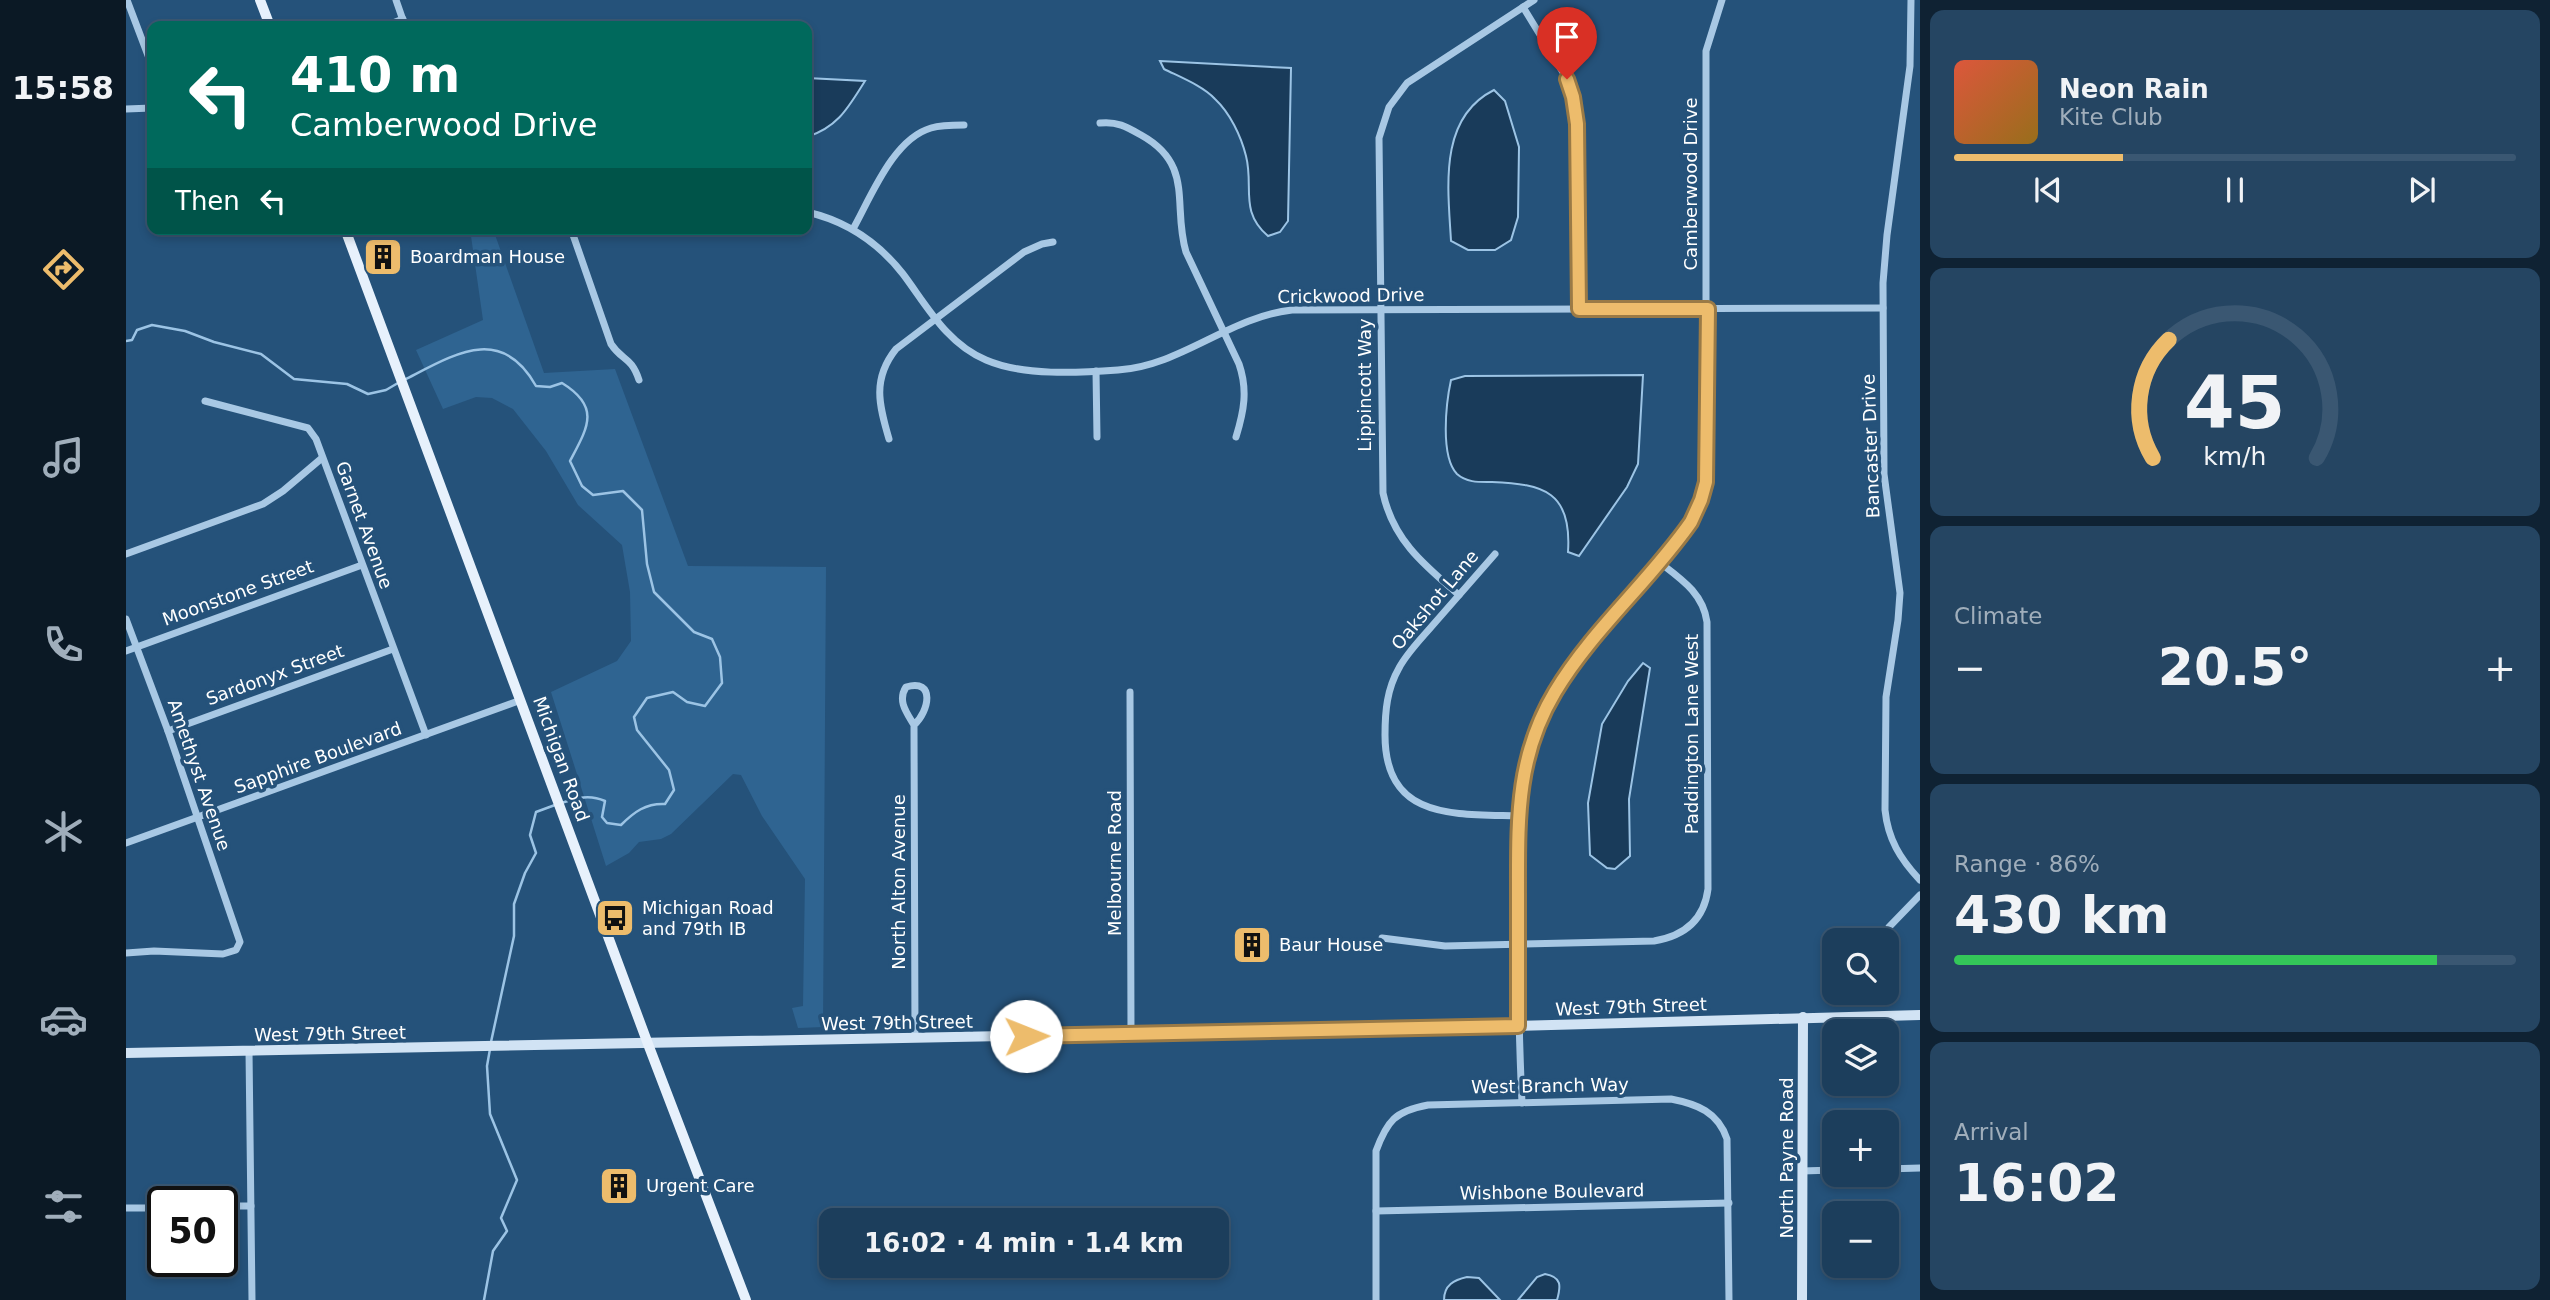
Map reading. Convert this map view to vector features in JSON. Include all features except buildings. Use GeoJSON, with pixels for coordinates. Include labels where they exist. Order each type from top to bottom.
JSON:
{"type":"FeatureCollection","features":[{"type":"Feature","properties":{"kind":"main road"},"geometry":{"type":"LineString","coordinates":[[260,0],[268,21]]}},
{"type":"Feature","properties":{"kind":"main road","name":"Michigan Road"},"geometry":{"type":"LineString","coordinates":[[347,235],[746,1300]]}},
{"type":"Feature","properties":{"kind":"main road","name":"West 79th Street"},"geometry":{"type":"LineString","coordinates":[[126,1053],[1518,1026],[1920,1015]]}},
{"type":"Feature","properties":{"kind":"main road","name":"North Payne Road"},"geometry":{"type":"LineString","coordinates":[[1802,1300],[1804,1017]]}},
{"type":"Feature","properties":{"kind":"street"},"geometry":{"type":"LineString","coordinates":[[127,0],[147,53]]}},
{"type":"Feature","properties":{"kind":"street"},"geometry":{"type":"LineString","coordinates":[[396,0],[403,21]]}},
{"type":"Feature","properties":{"kind":"street","name":"Lippincott Way"},"geometry":{"type":"LineString","coordinates":[[1459,595],[1410,551],[1399,535],[1386,504],[1382,479],[1381,131],[1386,113],[1399,91],[1415,75],[1534,0]]}},
{"type":"Feature","properties":{"kind":"street","name":"Camberwood Drive"},"geometry":{"type":"LineString","coordinates":[[1522,1103],[1518,1026],[1518,816],[1527,758],[1540,719],[1551,698],[1577,660],[1691,522],[1706,482],[1706,51],[1722,0]]}},
{"type":"Feature","properties":{"kind":"street","name":"Bancaster Drive"},"geometry":{"type":"LineString","coordinates":[[1911,0],[1911,55],[1885,254],[1883,308],[1885,489],[1900,593],[1886,705],[1885,814],[1894,848],[1920,880]]}},
{"type":"Feature","properties":{"kind":"street"},"geometry":{"type":"LineString","coordinates":[[1523,7],[1567,79],[1575,105],[1579,309]]}},
{"type":"Feature","properties":{"kind":"street"},"geometry":{"type":"LineString","coordinates":[[126,109],[147,108]]}},
{"type":"Feature","properties":{"kind":"street"},"geometry":{"type":"LineString","coordinates":[[1100,123],[1114,122],[1126,126],[1150,141],[1168,159],[1177,175],[1181,232],[1186,251],[1239,364],[1244,384],[1244,409],[1236,437]]}},
{"type":"Feature","properties":{"kind":"street"},"geometry":{"type":"LineString","coordinates":[[853,229],[893,158],[908,141],[931,128],[964,125]]}},
{"type":"Feature","properties":{"kind":"street","name":"Crickwood Drive"},"geometry":{"type":"LineString","coordinates":[[812,214],[837,221],[868,240],[895,265],[951,337],[972,353],[1005,367],[1027,370],[1096,371],[1149,365],[1249,320],[1284,311],[1883,308]]}},
{"type":"Feature","properties":{"kind":"street"},"geometry":{"type":"LineString","coordinates":[[572,235],[611,344],[617,353],[632,363],[639,380]]}},
{"type":"Feature","properties":{"kind":"street"},"geometry":{"type":"LineString","coordinates":[[889,439],[878,398],[882,373],[896,349],[1024,253],[1052,242]]}},
{"type":"Feature","properties":{"kind":"street"},"geometry":{"type":"LineString","coordinates":[[1096,371],[1097,437]]}},
{"type":"Feature","properties":{"kind":"street","name":"Garnet Avenue"},"geometry":{"type":"LineString","coordinates":[[205,401],[308,428],[316,439],[426,735]]}},
{"type":"Feature","properties":{"kind":"street"},"geometry":{"type":"LineString","coordinates":[[126,554],[263,504],[322,458]]}},
{"type":"Feature","properties":{"kind":"street","name":"Oakshot Lane"},"geometry":{"type":"LineString","coordinates":[[1495,554],[1412,649],[1394,678],[1385,710],[1386,763],[1392,777],[1406,795],[1430,807],[1461,814],[1518,816]]}},
{"type":"Feature","properties":{"kind":"street","name":"Paddington Lane West"},"geometry":{"type":"LineString","coordinates":[[1518,944],[1654,942],[1676,936],[1694,923],[1704,907],[1708,886],[1707,622],[1698,596],[1659,562]]}},
{"type":"Feature","properties":{"kind":"street","name":"Moonstone Street"},"geometry":{"type":"LineString","coordinates":[[126,651],[362,565]]}},
{"type":"Feature","properties":{"kind":"street","name":"Amethyst Avenue"},"geometry":{"type":"LineString","coordinates":[[126,620],[168,731],[240,942],[236,950],[223,954],[154,951],[126,953]]}},
{"type":"Feature","properties":{"kind":"street","name":"Sardonyx Street"},"geometry":{"type":"LineString","coordinates":[[168,731],[393,649]]}},
{"type":"Feature","properties":{"kind":"street","name":"North Alton Avenue"},"geometry":{"type":"LineString","coordinates":[[914,725],[921,719],[927,698],[925,689],[912,685],[905,687],[901,697],[914,725],[915,1038]]}},
{"type":"Feature","properties":{"kind":"street","name":"Melbourne Road"},"geometry":{"type":"LineString","coordinates":[[1130,692],[1131,1034]]}},
{"type":"Feature","properties":{"kind":"street","name":"Sapphire Boulevard"},"geometry":{"type":"LineString","coordinates":[[126,843],[521,700]]}},
{"type":"Feature","properties":{"kind":"street"},"geometry":{"type":"LineString","coordinates":[[1889,927],[1920,895]]}},
{"type":"Feature","properties":{"kind":"street"},"geometry":{"type":"LineString","coordinates":[[1382,938],[1445,946],[1518,944]]}},
{"type":"Feature","properties":{"kind":"street"},"geometry":{"type":"LineString","coordinates":[[249,1051],[252,1300]]}},
{"type":"Feature","properties":{"kind":"street","name":"West Branch Way"},"geometry":{"type":"LineString","coordinates":[[1376,1211],[1376,1151],[1383,1130],[1389,1122],[1407,1110],[1428,1105],[1671,1099],[1694,1103],[1712,1115],[1724,1132],[1728,1146],[1729,1203]]}},
{"type":"Feature","properties":{"kind":"street"},"geometry":{"type":"LineString","coordinates":[[1899,1169],[1920,1168]]}},
{"type":"Feature","properties":{"kind":"street"},"geometry":{"type":"LineString","coordinates":[[1802,1171],[1822,1171]]}},
{"type":"Feature","properties":{"kind":"street"},"geometry":{"type":"LineString","coordinates":[[1729,1203],[1730,1300]]}},
{"type":"Feature","properties":{"kind":"street","name":"Wishbone Boulevard"},"geometry":{"type":"LineString","coordinates":[[1376,1211],[1729,1203]]}},
{"type":"Feature","properties":{"kind":"street"},"geometry":{"type":"LineString","coordinates":[[238,1206],[251,1206]]}},
{"type":"Feature","properties":{"kind":"street"},"geometry":{"type":"LineString","coordinates":[[126,1208],[147,1208]]}},
{"type":"Feature","properties":{"kind":"street"},"geometry":{"type":"LineString","coordinates":[[1376,1211],[1376,1300]]}},
{"type":"Feature","properties":{"kind":"shaded area"},"geometry":{"type":"Polygon","coordinates":[[[1160,61],[1291,68],[1288,221],[1280,232],[1268,236],[1253,217],[1246,156],[1230,118],[1204,90],[1164,69],[1160,61]]]}},
{"type":"Feature","properties":{"kind":"shaded area"},"geometry":{"type":"Polygon","coordinates":[[[812,78],[865,81],[847,108],[834,122],[812,135],[812,78]]]}},
{"type":"Feature","properties":{"kind":"shaded area"},"geometry":{"type":"Polygon","coordinates":[[[1494,90],[1505,101],[1519,147],[1518,217],[1511,240],[1495,250],[1468,250],[1451,241],[1450,156],[1463,118],[1476,102],[1494,90]]]}},
{"type":"Feature","properties":{"kind":"shaded area"},"geometry":{"type":"Polygon","coordinates":[[[471,235],[495,235],[544,373],[615,369],[688,566],[826,567],[823,1027],[798,1028],[792,1008],[803,1006],[805,879],[762,816],[741,775],[733,774],[671,834],[661,839],[639,842],[629,853],[606,866],[551,692],[617,661],[631,641],[630,592],[622,545],[578,505],[546,451],[513,409],[492,398],[476,397],[443,409],[416,350],[483,320],[471,235]]]}},
{"type":"Feature","properties":{"kind":"shaded area"},"geometry":{"type":"Polygon","coordinates":[[[1643,375],[1638,464],[1627,487],[1579,556],[1568,552],[1565,516],[1551,495],[1526,485],[1469,480],[1457,474],[1452,466],[1446,442],[1447,402],[1451,380],[1465,376],[1643,375]]]}},
{"type":"Feature","properties":{"kind":"shaded area"},"geometry":{"type":"Polygon","coordinates":[[[1643,663],[1650,668],[1629,799],[1630,856],[1615,869],[1607,868],[1590,855],[1588,803],[1602,724],[1628,681],[1643,663]]]}},
{"type":"Feature","properties":{"kind":"shaded area"},"geometry":{"type":"Polygon","coordinates":[[[1545,1274],[1555,1277],[1559,1283],[1557,1300],[1518,1300],[1537,1277],[1545,1274]]]}},
{"type":"Feature","properties":{"kind":"shaded area"},"geometry":{"type":"Polygon","coordinates":[[[1467,1277],[1479,1278],[1500,1300],[1444,1300],[1446,1290],[1451,1284],[1467,1277]]]}},
{"type":"Feature","properties":{"kind":"waterway"},"geometry":{"type":"LineString","coordinates":[[126,341],[132,340],[137,330],[152,325],[185,331],[214,342],[261,354],[294,379],[347,384],[368,394],[386,390],[398,383]]}},
{"type":"Feature","properties":{"kind":"waterway"},"geometry":{"type":"LineString","coordinates":[[404,380],[458,354],[492,350],[508,355],[522,367],[536,386],[550,387],[562,383],[574,392],[582,401],[587,418],[586,428],[570,461],[582,486],[593,495],[623,491],[642,510],[647,564],[654,592],[694,632],[712,639],[720,657],[722,683],[705,706],[687,702],[673,692],[647,698],[634,717],[637,730],[669,770],[674,790],[665,804],[641,809],[621,825],[607,823],[602,817],[605,801],[588,797],[561,803]]}},
{"type":"Feature","properties":{"kind":"waterway"},"geometry":{"type":"LineString","coordinates":[[491,1042],[514,936],[514,904],[525,873],[536,853],[530,835],[536,812],[555,805]]}},
{"type":"Feature","properties":{"kind":"waterway"},"geometry":{"type":"LineString","coordinates":[[484,1300],[493,1251],[507,1231],[501,1218],[517,1180],[490,1114],[487,1066],[490,1049]]}},
{"type":"Feature","properties":{"kind":"place","name":"Boardman House"},"geometry":{"type":"Point","coordinates":[383,257]}},
{"type":"Feature","properties":{"kind":"place","name":"Michigan Road and 79th IB"},"geometry":{"type":"Point","coordinates":[615,918]}},
{"type":"Feature","properties":{"kind":"place","name":"Baur House"},"geometry":{"type":"Point","coordinates":[1252,945]}},
{"type":"Feature","properties":{"kind":"place","name":"Urgent Care"},"geometry":{"type":"Point","coordinates":[619,1186]}},
{"type":"Feature","properties":{"kind":"route"},"geometry":{"type":"LineString","coordinates":[[1026,1036],[1518,1026],[1518,816],[1523,772],[1531,744],[1540,719],[1568,672],[1691,522],[1699,508],[1707,467],[1708,309],[1579,309],[1577,124],[1567,79]]}}]}
